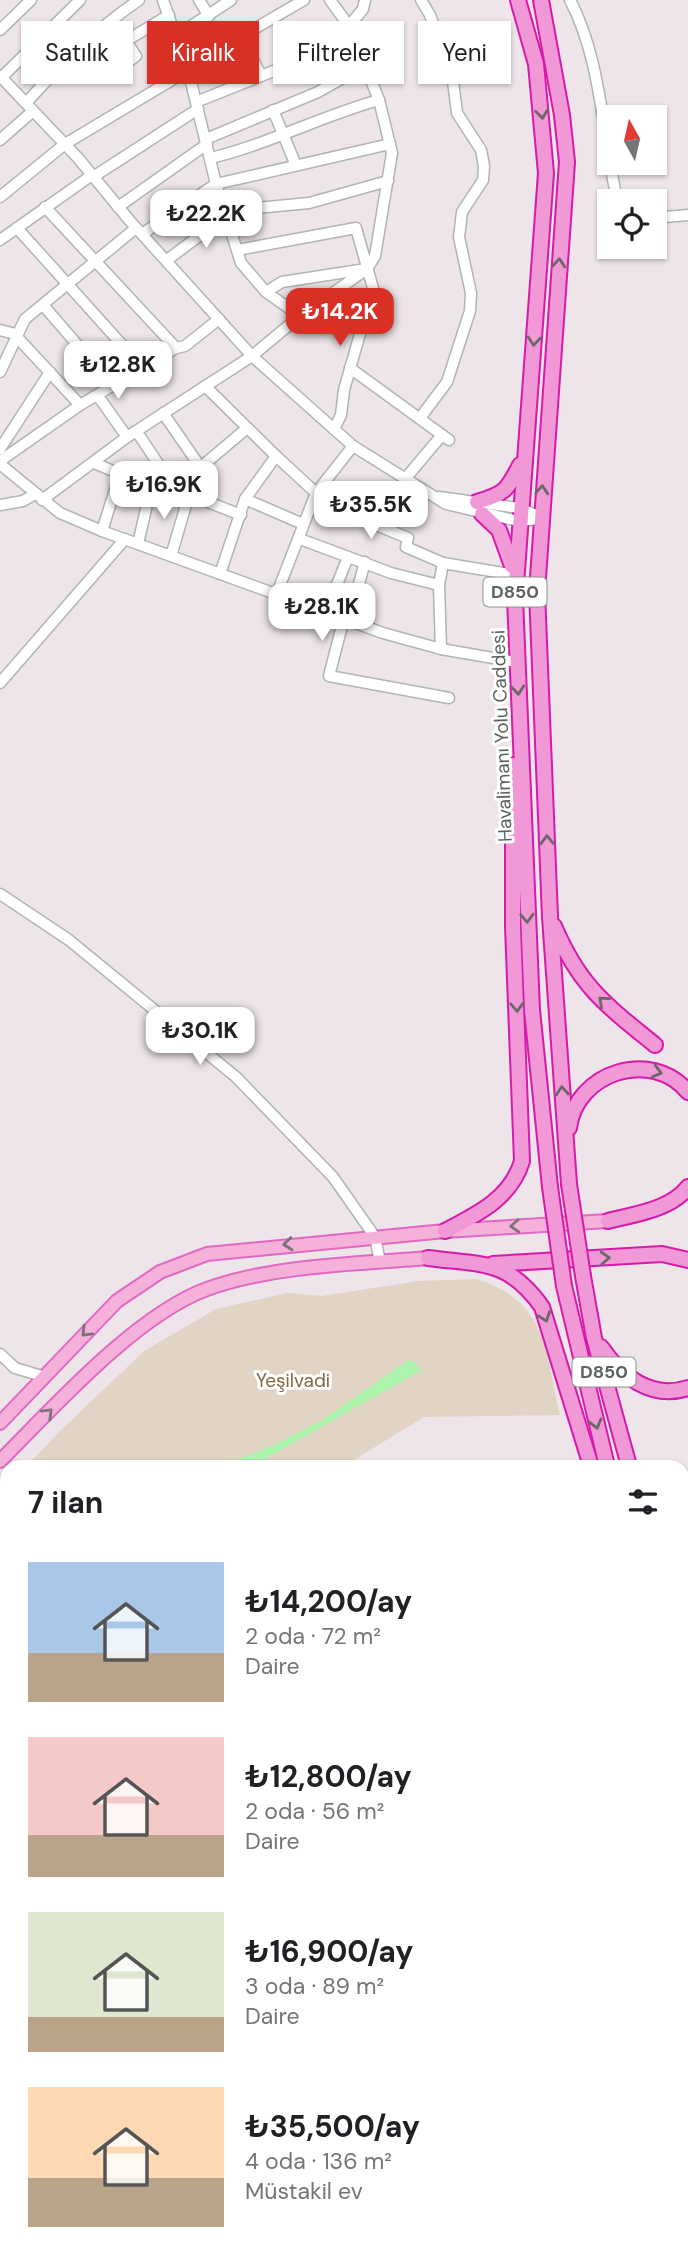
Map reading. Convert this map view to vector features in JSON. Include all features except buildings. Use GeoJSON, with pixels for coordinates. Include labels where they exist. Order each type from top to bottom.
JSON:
{"type":"FeatureCollection","features":[{"type":"Feature","properties":{"kind":"highway","name":"Havalimanı Yolu Caddesi"},"geometry":{"type":"LineString","coordinates":[[518,0],[536,64],[546,173],[515,575],[516,662],[521,719],[532,1010],[550,1187],[564,1286],[606,1460]]}},
{"type":"Feature","properties":{"kind":"highway","name":"D850"},"geometry":{"type":"LineString","coordinates":[[541,0],[560,101],[567,162],[540,518],[537,592],[550,917],[569,1184],[594,1338],[627,1460]]}},
{"type":"Feature","properties":{"kind":"highway"},"geometry":{"type":"LineString","coordinates":[[515,575],[499,530],[479,508],[507,489],[524,458]]}},
{"type":"Feature","properties":{"kind":"highway"},"geometry":{"type":"LineString","coordinates":[[445,1231],[492,1205],[509,1189],[523,1161],[513,927],[513,758],[521,719]]}},
{"type":"Feature","properties":{"kind":"highway"},"geometry":{"type":"LineString","coordinates":[[550,917],[572,968],[585,986],[655,1045]]}},
{"type":"Feature","properties":{"kind":"highway"},"geometry":{"type":"LineString","coordinates":[[566,1150],[570,1118],[581,1098],[594,1083],[612,1073],[647,1069],[667,1074],[688,1092]]}},
{"type":"Feature","properties":{"kind":"highway"},"geometry":{"type":"LineString","coordinates":[[608,1221],[646,1212],[680,1197],[688,1187]]}},
{"type":"Feature","properties":{"kind":"highway"},"geometry":{"type":"LineString","coordinates":[[428,1258],[488,1264],[662,1254],[688,1260]]}},
{"type":"Feature","properties":{"kind":"highway"},"geometry":{"type":"LineString","coordinates":[[488,1264],[513,1275],[528,1288],[542,1307],[589,1460]]}},
{"type":"Feature","properties":{"kind":"highway"},"geometry":{"type":"LineString","coordinates":[[594,1338],[622,1374],[640,1385],[662,1390],[688,1388]]}},
{"type":"Feature","properties":{"kind":"main road"},"geometry":{"type":"LineString","coordinates":[[0,1423],[42,1376],[117,1301],[160,1272],[207,1254],[445,1231],[608,1221]]}},
{"type":"Feature","properties":{"kind":"main road"},"geometry":{"type":"LineString","coordinates":[[1,1460],[90,1371],[179,1302],[207,1289],[258,1275],[428,1258]]}},
{"type":"Feature","properties":{"kind":"street"},"geometry":{"type":"LineString","coordinates":[[0,30],[31,0]]}},
{"type":"Feature","properties":{"kind":"street"},"geometry":{"type":"LineString","coordinates":[[80,0],[3,82],[65,145],[253,356],[353,446],[432,496],[479,508],[540,518]]}},
{"type":"Feature","properties":{"kind":"street"},"geometry":{"type":"LineString","coordinates":[[111,21],[139,0]]}},
{"type":"Feature","properties":{"kind":"street"},"geometry":{"type":"LineString","coordinates":[[163,0],[171,21]]}},
{"type":"Feature","properties":{"kind":"street"},"geometry":{"type":"LineString","coordinates":[[200,0],[209,16]]}},
{"type":"Feature","properties":{"kind":"street"},"geometry":{"type":"LineString","coordinates":[[201,21],[231,0]]}},
{"type":"Feature","properties":{"kind":"street"},"geometry":{"type":"LineString","coordinates":[[259,26],[304,0]]}},
{"type":"Feature","properties":{"kind":"street"},"geometry":{"type":"LineString","coordinates":[[330,0],[345,21]]}},
{"type":"Feature","properties":{"kind":"street"},"geometry":{"type":"LineString","coordinates":[[353,21],[363,9],[365,0]]}},
{"type":"Feature","properties":{"kind":"street"},"geometry":{"type":"LineString","coordinates":[[419,418],[447,382],[470,311],[471,293],[459,237],[462,212],[483,180],[484,166],[481,150],[457,113],[453,81],[430,15],[421,0]]}},
{"type":"Feature","properties":{"kind":"street"},"geometry":{"type":"LineString","coordinates":[[570,0],[584,32],[596,73],[601,105]]}},
{"type":"Feature","properties":{"kind":"street"},"geometry":{"type":"LineString","coordinates":[[133,36],[169,15]]}},
{"type":"Feature","properties":{"kind":"street"},"geometry":{"type":"LineString","coordinates":[[0,240],[197,106],[273,71]]}},
{"type":"Feature","properties":{"kind":"street"},"geometry":{"type":"LineString","coordinates":[[259,72],[261,76]]}},
{"type":"Feature","properties":{"kind":"street"},"geometry":{"type":"LineString","coordinates":[[0,140],[50,84]]}},
{"type":"Feature","properties":{"kind":"street"},"geometry":{"type":"LineString","coordinates":[[0,197],[65,145],[166,84]]}},
{"type":"Feature","properties":{"kind":"street"},"geometry":{"type":"LineString","coordinates":[[191,84],[216,184],[241,263],[266,292],[300,316]]}},
{"type":"Feature","properties":{"kind":"street"},"geometry":{"type":"LineString","coordinates":[[118,207],[207,141],[332,84]]}},
{"type":"Feature","properties":{"kind":"street"},"geometry":{"type":"LineString","coordinates":[[0,505],[39,497],[94,463],[163,413],[253,356],[300,316],[367,269],[375,256],[388,181],[390,144],[373,84]]}},
{"type":"Feature","properties":{"kind":"street"},"geometry":{"type":"LineString","coordinates":[[211,158],[254,148],[283,133],[379,100]]}},
{"type":"Feature","properties":{"kind":"street"},"geometry":{"type":"LineString","coordinates":[[272,110],[295,163]]}},
{"type":"Feature","properties":{"kind":"street"},"geometry":{"type":"LineString","coordinates":[[0,372],[25,319],[96,261],[216,184],[295,163],[390,144]]}},
{"type":"Feature","properties":{"kind":"street"},"geometry":{"type":"LineString","coordinates":[[166,260],[227,213],[309,203],[388,181]]}},
{"type":"Feature","properties":{"kind":"street"},"geometry":{"type":"LineString","coordinates":[[45,207],[176,348]]}},
{"type":"Feature","properties":{"kind":"street"},"geometry":{"type":"LineString","coordinates":[[667,217],[688,215]]}},
{"type":"Feature","properties":{"kind":"street"},"geometry":{"type":"LineString","coordinates":[[17,228],[69,283],[142,368]]}},
{"type":"Feature","properties":{"kind":"street"},"geometry":{"type":"LineString","coordinates":[[237,250],[356,228],[373,288],[341,415],[334,429]]}},
{"type":"Feature","properties":{"kind":"street"},"geometry":{"type":"LineString","coordinates":[[266,292],[282,282],[350,269],[367,269]]}},
{"type":"Feature","properties":{"kind":"street"},"geometry":{"type":"LineString","coordinates":[[43,305],[113,386]]}},
{"type":"Feature","properties":{"kind":"street"},"geometry":{"type":"LineString","coordinates":[[219,319],[185,346],[176,348],[80,405],[0,463],[60,513],[102,531],[326,612],[441,649],[516,662]]}},
{"type":"Feature","properties":{"kind":"street"},"geometry":{"type":"LineString","coordinates":[[0,330],[16,335],[80,405]]}},
{"type":"Feature","properties":{"kind":"street"},"geometry":{"type":"LineString","coordinates":[[351,368],[445,437],[405,479]]}},
{"type":"Feature","properties":{"kind":"street"},"geometry":{"type":"LineString","coordinates":[[0,449],[50,372]]}},
{"type":"Feature","properties":{"kind":"street"},"geometry":{"type":"LineString","coordinates":[[205,386],[246,429],[316,493],[346,513],[408,538],[405,547],[412,552],[443,563],[515,575]]}},
{"type":"Feature","properties":{"kind":"street"},"geometry":{"type":"LineString","coordinates":[[98,396],[132,434],[174,489]]}},
{"type":"Feature","properties":{"kind":"street"},"geometry":{"type":"LineString","coordinates":[[163,413],[201,468]]}},
{"type":"Feature","properties":{"kind":"street"},"geometry":{"type":"LineString","coordinates":[[174,489],[246,429]]}},
{"type":"Feature","properties":{"kind":"street"},"geometry":{"type":"LineString","coordinates":[[276,593],[300,539],[316,493],[353,446]]}},
{"type":"Feature","properties":{"kind":"street"},"geometry":{"type":"LineString","coordinates":[[220,574],[245,499],[276,456]]}},
{"type":"Feature","properties":{"kind":"street"},"geometry":{"type":"LineString","coordinates":[[94,463],[151,487],[174,489],[241,515]]}},
{"type":"Feature","properties":{"kind":"street"},"geometry":{"type":"LineString","coordinates":[[102,531],[120,474]]}},
{"type":"Feature","properties":{"kind":"street"},"geometry":{"type":"LineString","coordinates":[[138,544],[151,487]]}},
{"type":"Feature","properties":{"kind":"street"},"geometry":{"type":"LineString","coordinates":[[171,556],[189,495]]}},
{"type":"Feature","properties":{"kind":"street"},"geometry":{"type":"LineString","coordinates":[[245,499],[303,524]]}},
{"type":"Feature","properties":{"kind":"street"},"geometry":{"type":"LineString","coordinates":[[0,683],[125,539]]}},
{"type":"Feature","properties":{"kind":"street"},"geometry":{"type":"LineString","coordinates":[[300,539],[391,573],[439,585]]}},
{"type":"Feature","properties":{"kind":"street"},"geometry":{"type":"LineString","coordinates":[[326,612],[348,557]]}},
{"type":"Feature","properties":{"kind":"street"},"geometry":{"type":"LineString","coordinates":[[365,562],[329,677],[449,698]]}},
{"type":"Feature","properties":{"kind":"street"},"geometry":{"type":"LineString","coordinates":[[441,649],[439,585],[443,563]]}},
{"type":"Feature","properties":{"kind":"street"},"geometry":{"type":"LineString","coordinates":[[0,894],[69,940],[236,1077],[333,1177],[375,1237],[380,1262]]}},
{"type":"Feature","properties":{"kind":"street"},"geometry":{"type":"LineString","coordinates":[[0,1354],[15,1368],[42,1376]]}},
{"type":"Feature","properties":{"kind":"green space","name":"Yeşilvadi"},"geometry":{"type":"Polygon","coordinates":[[[477,1279],[518,1301],[531,1315],[540,1332],[560,1415],[424,1417],[354,1460],[33,1460],[144,1351],[216,1309],[287,1293],[322,1296],[418,1281],[477,1279]]]}},
{"type":"Feature","properties":{"kind":"shaded area"},"geometry":{"type":"Polygon","coordinates":[[[410,1359],[422,1370],[263,1460],[235,1460],[270,1447],[322,1420],[410,1359]]]}}]}
